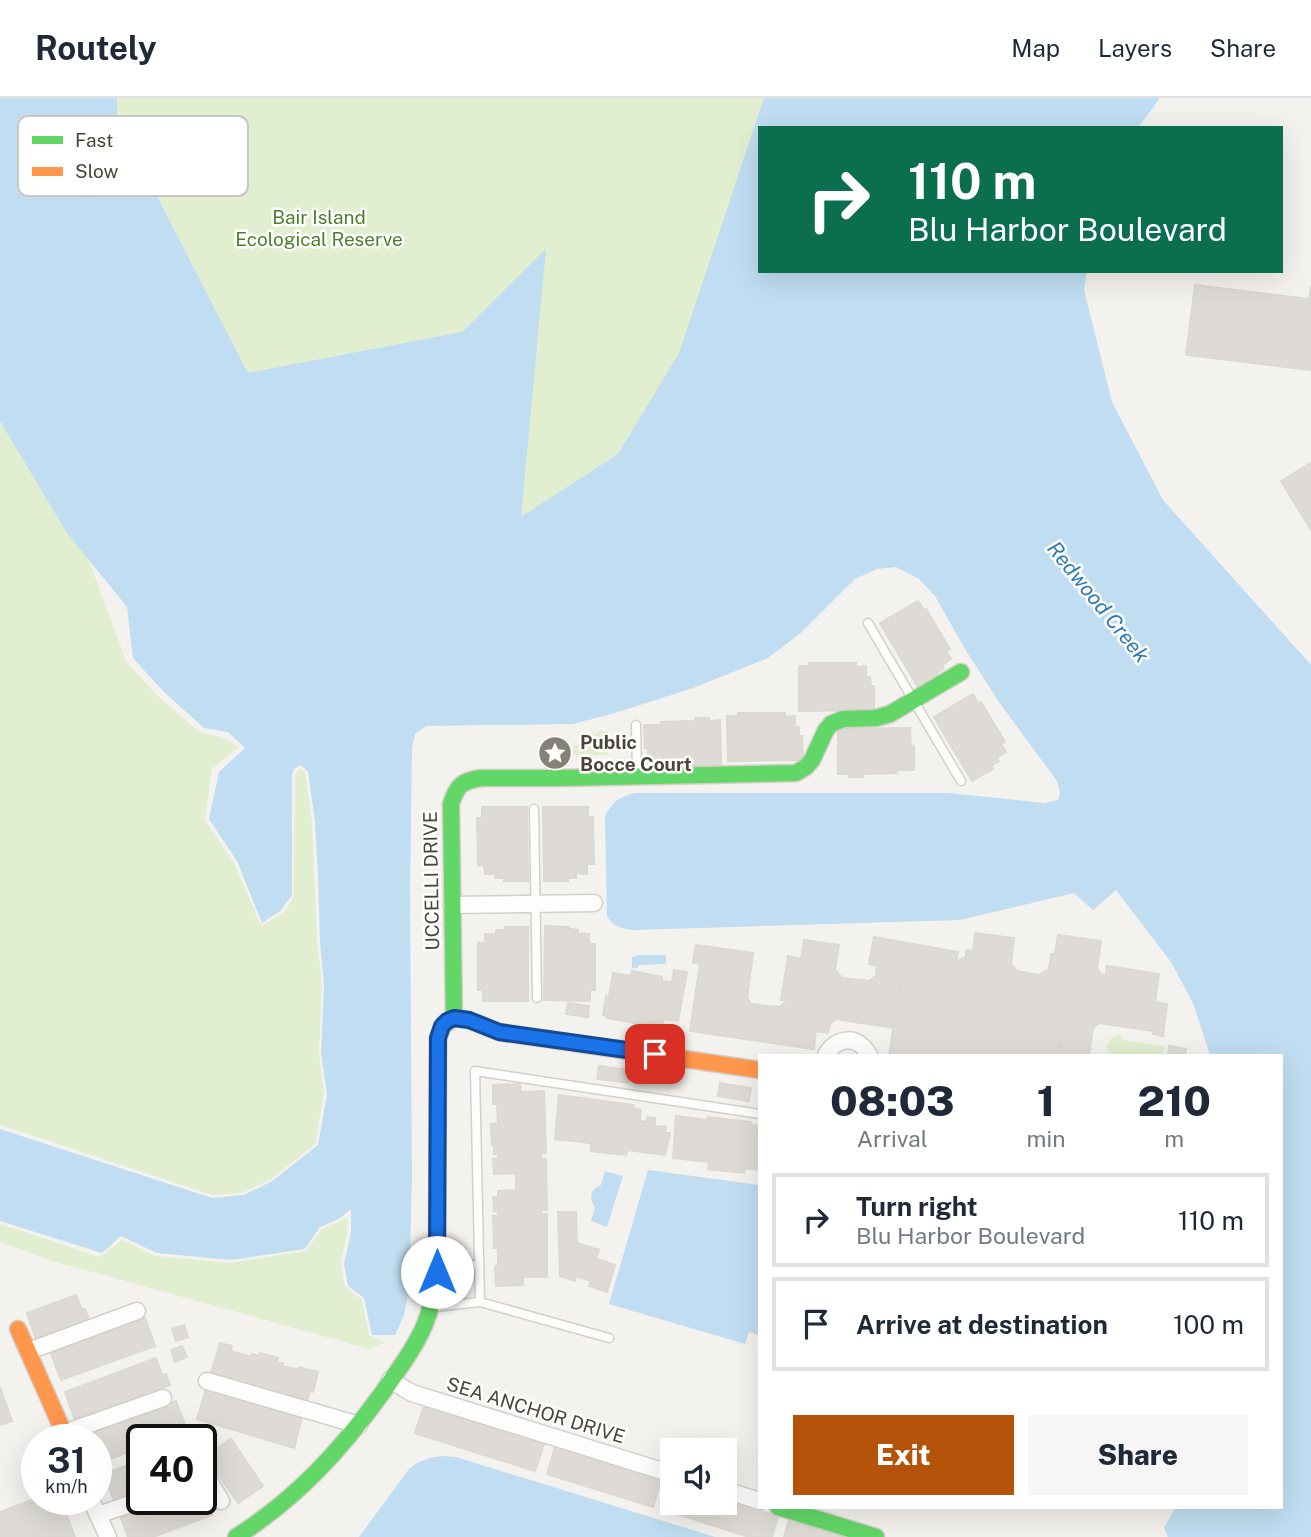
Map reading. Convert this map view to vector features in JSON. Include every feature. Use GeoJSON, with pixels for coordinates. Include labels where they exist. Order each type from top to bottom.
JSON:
{"type":"FeatureCollection","features":[{"type":"Feature","properties":{"kind":"street","name":"UCCELLI DRIVE"},"geometry":{"type":"LineString","coordinates":[[454,1018],[450,804],[460,785],[468,780],[481,778],[796,773],[813,762],[824,732],[839,719],[878,718],[895,712],[961,673]]}},
{"type":"Feature","properties":{"kind":"street"},"geometry":{"type":"LineString","coordinates":[[452,905],[594,903]]}},
{"type":"Feature","properties":{"kind":"street"},"geometry":{"type":"LineString","coordinates":[[236,1537],[259,1523],[302,1488],[359,1424],[423,1329],[435,1289],[437,1265],[438,1038],[447,1021],[454,1018],[469,1020],[499,1032],[758,1070]]}},
{"type":"Feature","properties":{"kind":"street"},"geometry":{"type":"LineString","coordinates":[[827,1054],[835,1044],[851,1041],[864,1047],[868,1054]]}},
{"type":"Feature","properties":{"kind":"street"},"geometry":{"type":"LineString","coordinates":[[29,1351],[137,1311]]}},
{"type":"Feature","properties":{"kind":"street"},"geometry":{"type":"LineString","coordinates":[[18,1329],[60,1424]]}},
{"type":"Feature","properties":{"kind":"street","name":"SEA ANCHOR DRIVE"},"geometry":{"type":"LineString","coordinates":[[390,1380],[412,1393],[660,1470]]}},
{"type":"Feature","properties":{"kind":"street"},"geometry":{"type":"LineString","coordinates":[[207,1381],[359,1424]]}},
{"type":"Feature","properties":{"kind":"street"},"geometry":{"type":"LineString","coordinates":[[98,1424],[163,1398]]}},
{"type":"Feature","properties":{"kind":"street"},"geometry":{"type":"LineString","coordinates":[[737,1494],[758,1500]]}},
{"type":"Feature","properties":{"kind":"street"},"geometry":{"type":"LineString","coordinates":[[217,1496],[221,1502]]}},
{"type":"Feature","properties":{"kind":"street"},"geometry":{"type":"LineString","coordinates":[[785,1509],[876,1537]]}},
{"type":"Feature","properties":{"kind":"street"},"geometry":{"type":"LineString","coordinates":[[98,1515],[108,1537]]}},
{"type":"Feature","properties":{"kind":"lane"},"geometry":{"type":"LineString","coordinates":[[868,623],[961,781]]}},
{"type":"Feature","properties":{"kind":"lane"},"geometry":{"type":"LineString","coordinates":[[636,725],[637,776]]}},
{"type":"Feature","properties":{"kind":"lane"},"geometry":{"type":"LineString","coordinates":[[534,809],[537,998]]}},
{"type":"Feature","properties":{"kind":"lane"},"geometry":{"type":"LineString","coordinates":[[481,1302],[475,1071],[758,1114]]}},
{"type":"Feature","properties":{"kind":"lane"},"geometry":{"type":"LineString","coordinates":[[437,1265],[480,1265]]}},
{"type":"Feature","properties":{"kind":"lane"},"geometry":{"type":"LineString","coordinates":[[430,1307],[481,1302],[609,1338]]}},
{"type":"Feature","properties":{"kind":"green space","name":"Bair Island Ecological Reserve"},"geometry":{"type":"Polygon","coordinates":[[[117,98],[805,98],[763,126],[758,126],[758,245],[647,406],[618,454],[520,518],[248,373],[157,196],[248,196],[248,116],[117,116],[117,98]]]}},
{"type":"Feature","properties":{"kind":"green space"},"geometry":{"type":"Polygon","coordinates":[[[0,396],[56,473],[127,663],[160,698],[199,732],[224,738],[238,747],[212,769],[205,820],[234,863],[261,926],[285,912],[294,896],[295,774],[300,768],[305,771],[312,822],[317,942],[322,984],[319,1053],[324,1094],[315,1144],[270,1180],[242,1193],[212,1195],[0,1125],[0,396]]]}},
{"type":"Feature","properties":{"kind":"green space"},"geometry":{"type":"Polygon","coordinates":[[[608,731],[608,755],[573,755],[573,747],[588,736],[608,731]]]}},
{"type":"Feature","properties":{"kind":"green space"},"geometry":{"type":"Polygon","coordinates":[[[1117,1035],[1122,1036],[1122,1040],[1165,1046],[1163,1054],[1109,1054],[1107,1046],[1117,1035]]]}},
{"type":"Feature","properties":{"kind":"green space"},"geometry":{"type":"Polygon","coordinates":[[[348,1216],[341,1263],[345,1286],[362,1300],[369,1335],[385,1342],[370,1349],[53,1261],[0,1242],[0,1224],[100,1257],[122,1240],[156,1256],[230,1263],[306,1251],[322,1229],[348,1216]]]}},
{"type":"Feature","properties":{"kind":"water","name":"Redwood Creek"},"geometry":{"type":"Polygon","coordinates":[[[0,98],[117,98],[117,116],[18,116],[18,196],[157,196],[248,373],[462,332],[546,249],[521,517],[618,454],[679,353],[764,98],[1160,98],[1139,126],[758,126],[758,273],[1087,273],[1084,290],[1112,402],[1163,500],[1311,665],[1311,1537],[1168,1537],[1164,1528],[1174,1510],[1172,1509],[1283,1509],[1283,1054],[1210,1054],[1193,1003],[1171,962],[1116,890],[1093,910],[1074,893],[960,920],[633,930],[612,923],[607,916],[605,816],[617,801],[635,793],[948,793],[1045,803],[1058,800],[1060,792],[1057,781],[999,702],[935,596],[919,579],[896,567],[877,569],[855,579],[802,632],[768,658],[693,688],[573,724],[426,726],[415,734],[412,748],[410,894],[412,1177],[409,1290],[404,1315],[395,1335],[372,1335],[364,1298],[348,1286],[344,1264],[351,1233],[351,1209],[339,1219],[320,1227],[305,1249],[231,1260],[157,1253],[121,1236],[102,1253],[0,1221],[0,1129],[212,1198],[243,1195],[271,1182],[318,1145],[327,1094],[321,1053],[324,985],[315,822],[308,771],[300,765],[294,769],[292,775],[292,895],[280,911],[262,923],[237,861],[209,819],[219,772],[245,748],[228,732],[204,728],[164,692],[133,658],[127,607],[67,533],[0,421],[0,98]]]}},
{"type":"Feature","properties":{"kind":"water"},"geometry":{"type":"Polygon","coordinates":[[[666,955],[666,964],[638,965],[638,968],[632,968],[632,957],[666,955]]]}},
{"type":"Feature","properties":{"kind":"water"},"geometry":{"type":"Polygon","coordinates":[[[648,1170],[758,1185],[758,1335],[749,1332],[745,1344],[609,1304],[648,1170]]]}},
{"type":"Feature","properties":{"kind":"water"},"geometry":{"type":"Polygon","coordinates":[[[605,1171],[623,1176],[607,1227],[591,1221],[595,1207],[592,1194],[601,1185],[605,1171]]]}},
{"type":"Feature","properties":{"kind":"water"},"geometry":{"type":"Polygon","coordinates":[[[442,1456],[456,1457],[715,1537],[359,1537],[409,1469],[416,1463],[442,1456]]]}},
{"type":"Feature","properties":{"kind":"building"},"geometry":{"type":"Polygon","coordinates":[[[1195,285],[1309,299],[1311,286],[1311,370],[1186,355],[1195,285]]]}},
{"type":"Feature","properties":{"kind":"building"},"geometry":{"type":"Polygon","coordinates":[[[1311,463],[1311,530],[1281,481],[1311,463]]]}},
{"type":"Feature","properties":{"kind":"building"},"geometry":{"type":"Polygon","coordinates":[[[918,601],[924,610],[926,609],[950,649],[946,651],[951,659],[942,665],[944,668],[938,675],[918,687],[880,623],[918,601]]]}},
{"type":"Feature","properties":{"kind":"building"},"geometry":{"type":"Polygon","coordinates":[[[809,663],[856,663],[856,667],[866,666],[866,677],[870,677],[871,686],[874,686],[874,710],[799,711],[799,666],[809,666],[809,663]]]}},
{"type":"Feature","properties":{"kind":"building"},"geometry":{"type":"Polygon","coordinates":[[[973,694],[978,703],[981,702],[1005,742],[1001,744],[1006,752],[996,758],[999,761],[991,766],[993,769],[972,781],[934,717],[973,694]]]}},
{"type":"Feature","properties":{"kind":"building"},"geometry":{"type":"Polygon","coordinates":[[[738,713],[785,713],[785,717],[795,716],[795,727],[799,727],[799,736],[802,736],[803,760],[728,761],[727,716],[738,716],[738,713]]]}},
{"type":"Feature","properties":{"kind":"building"},"geometry":{"type":"Polygon","coordinates":[[[695,718],[720,720],[721,766],[648,766],[644,725],[695,721],[695,718]]]}},
{"type":"Feature","properties":{"kind":"building"},"geometry":{"type":"Polygon","coordinates":[[[910,728],[911,747],[914,746],[914,770],[863,774],[863,777],[838,774],[838,729],[910,728]]]}},
{"type":"Feature","properties":{"kind":"building"},"geometry":{"type":"Polygon","coordinates":[[[543,749],[567,749],[567,758],[543,758],[543,749]]]}},
{"type":"Feature","properties":{"kind":"building"},"geometry":{"type":"Polygon","coordinates":[[[482,807],[527,807],[528,881],[504,881],[504,878],[495,878],[495,874],[485,874],[484,865],[478,865],[477,818],[482,818],[482,807]]]}},
{"type":"Feature","properties":{"kind":"building"},"geometry":{"type":"Polygon","coordinates":[[[543,807],[588,807],[588,817],[593,817],[594,864],[587,864],[587,874],[576,873],[576,878],[568,878],[568,881],[544,881],[543,807]]]}},
{"type":"Feature","properties":{"kind":"building"},"geometry":{"type":"Polygon","coordinates":[[[545,926],[578,930],[578,934],[589,934],[589,944],[595,944],[595,990],[590,990],[590,1001],[544,1000],[545,926]]]}},
{"type":"Feature","properties":{"kind":"building"},"geometry":{"type":"Polygon","coordinates":[[[505,927],[528,927],[528,1001],[483,1001],[483,990],[478,990],[478,943],[485,943],[485,934],[496,934],[496,930],[505,930],[505,927]]]}},
{"type":"Feature","properties":{"kind":"building"},"geometry":{"type":"Polygon","coordinates":[[[975,933],[1014,938],[1011,964],[1017,971],[1039,975],[1049,969],[1058,935],[1101,941],[1097,968],[1101,975],[1106,975],[1107,966],[1159,974],[1155,1002],[1167,1004],[1163,1036],[1153,1034],[1153,1031],[1099,1023],[1093,1028],[1089,1054],[1059,1054],[1065,1013],[1054,1011],[1054,1004],[901,980],[894,1028],[836,1019],[830,1024],[828,1033],[816,1031],[814,1049],[690,1031],[700,964],[693,963],[696,945],[753,953],[747,998],[751,1004],[779,1007],[788,1001],[781,1000],[788,956],[801,959],[804,940],[839,945],[835,970],[842,978],[869,981],[876,976],[877,966],[869,964],[874,937],[958,952],[956,962],[966,957],[966,950],[973,951],[975,933]]]}},
{"type":"Feature","properties":{"kind":"building"},"geometry":{"type":"Polygon","coordinates":[[[674,970],[687,972],[678,1021],[663,1019],[662,1028],[603,1015],[613,973],[631,976],[632,971],[662,977],[662,981],[672,982],[674,970]]]}},
{"type":"Feature","properties":{"kind":"building"},"geometry":{"type":"Polygon","coordinates":[[[901,980],[1054,1004],[1054,1011],[1065,1013],[1059,1054],[889,1054],[901,980]]]}},
{"type":"Feature","properties":{"kind":"building"},"geometry":{"type":"Polygon","coordinates":[[[568,1003],[589,1006],[588,1017],[566,1014],[568,1003]]]}},
{"type":"Feature","properties":{"kind":"building"},"geometry":{"type":"Polygon","coordinates":[[[1169,1046],[1186,1049],[1185,1054],[1168,1054],[1169,1046]]]}},
{"type":"Feature","properties":{"kind":"building"},"geometry":{"type":"Polygon","coordinates":[[[599,1066],[630,1070],[628,1083],[597,1079],[599,1066]]]}},
{"type":"Feature","properties":{"kind":"building"},"geometry":{"type":"Polygon","coordinates":[[[720,1083],[751,1088],[749,1101],[718,1096],[720,1083]]]}},
{"type":"Feature","properties":{"kind":"building"},"geometry":{"type":"Polygon","coordinates":[[[520,1084],[521,1092],[544,1091],[546,1153],[541,1154],[541,1159],[546,1159],[547,1210],[541,1210],[542,1215],[547,1214],[547,1277],[523,1277],[523,1285],[496,1286],[498,1248],[494,1248],[493,1216],[498,1216],[498,1211],[494,1211],[493,1197],[498,1197],[498,1191],[516,1190],[516,1173],[494,1174],[493,1159],[498,1159],[498,1154],[494,1154],[491,1124],[498,1123],[497,1104],[493,1104],[493,1085],[520,1084]]]}},
{"type":"Feature","properties":{"kind":"building"},"geometry":{"type":"Polygon","coordinates":[[[559,1095],[634,1105],[633,1108],[641,1110],[640,1121],[647,1122],[647,1117],[655,1118],[655,1126],[666,1127],[665,1133],[670,1133],[665,1155],[627,1150],[626,1155],[591,1151],[591,1143],[555,1139],[559,1095]]]}},
{"type":"Feature","properties":{"kind":"building"},"geometry":{"type":"Polygon","coordinates":[[[676,1116],[751,1122],[750,1125],[758,1126],[758,1170],[745,1168],[744,1173],[708,1169],[709,1162],[673,1158],[676,1116]]]}},
{"type":"Feature","properties":{"kind":"building"},"geometry":{"type":"Polygon","coordinates":[[[558,1212],[576,1212],[577,1243],[599,1250],[596,1259],[615,1265],[607,1292],[589,1286],[591,1281],[576,1276],[575,1281],[560,1276],[558,1212]]]}},
{"type":"Feature","properties":{"kind":"building"},"geometry":{"type":"Polygon","coordinates":[[[76,1295],[89,1320],[36,1339],[27,1313],[76,1295]]]}},
{"type":"Feature","properties":{"kind":"building"},"geometry":{"type":"Polygon","coordinates":[[[145,1318],[155,1346],[61,1380],[51,1353],[145,1318]]]}},
{"type":"Feature","properties":{"kind":"building"},"geometry":{"type":"Polygon","coordinates":[[[184,1325],[188,1337],[176,1341],[172,1329],[184,1325]]]}},
{"type":"Feature","properties":{"kind":"building"},"geometry":{"type":"Polygon","coordinates":[[[220,1343],[232,1346],[231,1351],[251,1357],[252,1354],[260,1356],[260,1353],[278,1358],[276,1362],[283,1363],[282,1366],[318,1372],[313,1392],[310,1391],[307,1401],[211,1373],[220,1343]]]}},
{"type":"Feature","properties":{"kind":"building"},"geometry":{"type":"Polygon","coordinates":[[[182,1346],[187,1357],[175,1362],[171,1350],[182,1346]]]}},
{"type":"Feature","properties":{"kind":"building"},"geometry":{"type":"Polygon","coordinates":[[[156,1358],[162,1375],[166,1374],[170,1385],[75,1420],[65,1392],[156,1358]]]}},
{"type":"Feature","properties":{"kind":"building"},"geometry":{"type":"Polygon","coordinates":[[[0,1387],[12,1421],[0,1425],[0,1387]]]}},
{"type":"Feature","properties":{"kind":"building"},"geometry":{"type":"Polygon","coordinates":[[[206,1389],[302,1418],[294,1448],[197,1419],[206,1389]]]}},
{"type":"Feature","properties":{"kind":"building"},"geometry":{"type":"Polygon","coordinates":[[[176,1401],[185,1424],[126,1424],[126,1453],[112,1458],[112,1426],[176,1401]]]}},
{"type":"Feature","properties":{"kind":"building"},"geometry":{"type":"Polygon","coordinates":[[[424,1406],[544,1444],[535,1471],[415,1433],[424,1406]]]}},
{"type":"Feature","properties":{"kind":"building"},"geometry":{"type":"Polygon","coordinates":[[[231,1439],[263,1486],[238,1503],[217,1472],[217,1449],[231,1439]]]}},
{"type":"Feature","properties":{"kind":"building"},"geometry":{"type":"Polygon","coordinates":[[[555,1447],[660,1480],[660,1483],[653,1507],[547,1474],[555,1447]]]}},
{"type":"Feature","properties":{"kind":"building"},"geometry":{"type":"Polygon","coordinates":[[[126,1466],[126,1497],[114,1501],[112,1496],[112,1471],[126,1466]]]}},
{"type":"Feature","properties":{"kind":"building"},"geometry":{"type":"Polygon","coordinates":[[[21,1504],[21,1515],[67,1515],[75,1537],[0,1537],[0,1512],[21,1504]]]}},
{"type":"Feature","properties":{"kind":"building"},"geometry":{"type":"Polygon","coordinates":[[[737,1504],[778,1516],[772,1537],[749,1537],[680,1515],[737,1515],[737,1504]]]}},
{"type":"Feature","properties":{"kind":"building"},"geometry":{"type":"Polygon","coordinates":[[[129,1515],[212,1515],[153,1537],[128,1537],[121,1518],[129,1515]]]}},
{"type":"Feature","properties":{"kind":"building"},"geometry":{"type":"Polygon","coordinates":[[[789,1520],[844,1537],[784,1537],[789,1520]]]}},
{"type":"Feature","properties":{"kind":"traffic: fast"},"geometry":{"type":"LineString","coordinates":[[454,1018],[451,804],[461,785],[481,778],[796,773],[812,760],[831,724],[843,719],[876,718],[890,714],[961,672]]}},
{"type":"Feature","properties":{"kind":"traffic: fast"},"geometry":{"type":"LineString","coordinates":[[236,1537],[279,1506],[317,1472],[351,1434],[383,1392],[425,1324],[437,1272],[438,1038],[443,1026],[454,1018]]}},
{"type":"Feature","properties":{"kind":"traffic: fast"},"geometry":{"type":"LineString","coordinates":[[785,1509],[876,1537]]}},
{"type":"Feature","properties":{"kind":"traffic: slow"},"geometry":{"type":"LineString","coordinates":[[454,1018],[469,1020],[499,1032],[758,1070]]}},
{"type":"Feature","properties":{"kind":"traffic: slow"},"geometry":{"type":"LineString","coordinates":[[18,1329],[60,1424]]}},
{"type":"Feature","properties":{"kind":"place","name":"Public Bocce Court"},"geometry":{"type":"Point","coordinates":[555,753]}},
{"type":"Feature","properties":{"kind":"route"},"geometry":{"type":"LineString","coordinates":[[437,1272],[438,1038],[442,1026],[454,1018],[469,1020],[499,1032],[655,1054]]}}]}
